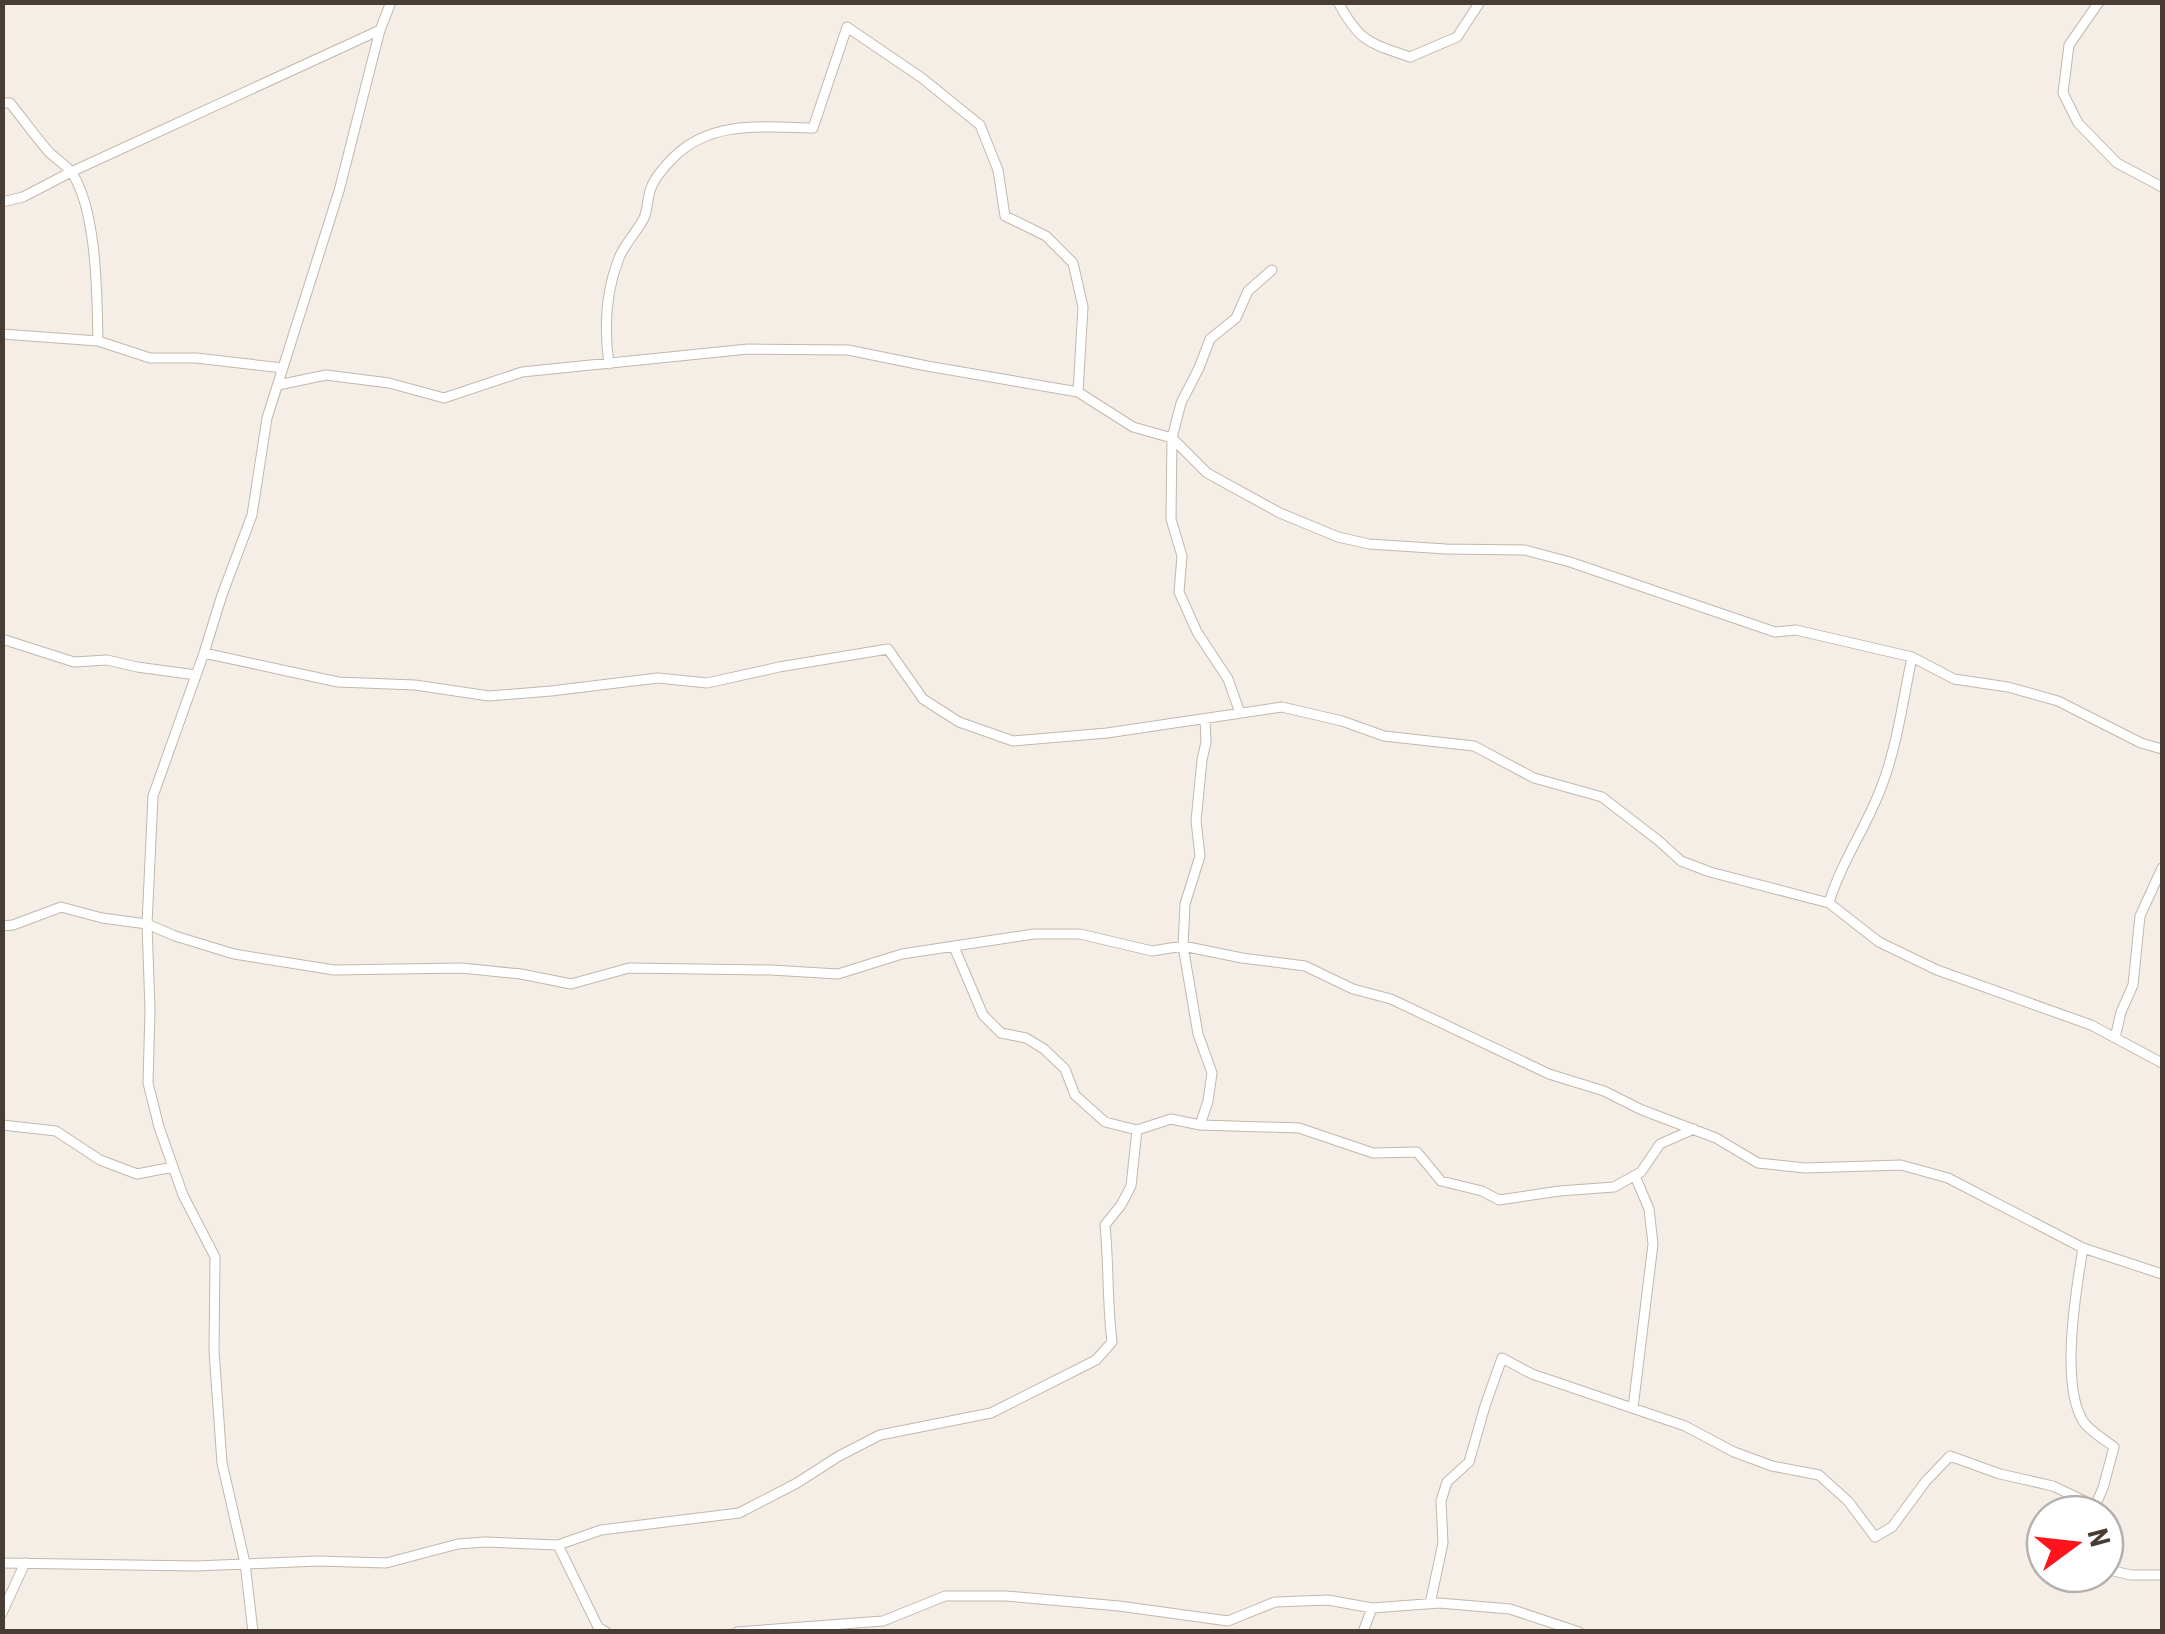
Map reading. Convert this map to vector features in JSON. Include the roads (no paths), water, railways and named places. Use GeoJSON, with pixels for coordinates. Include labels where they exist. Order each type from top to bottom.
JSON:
{"type":"FeatureCollection","features":[{"type":"Feature","properties":{"kind":"street"},"geometry":{"type":"LineString","coordinates":[[254,1632],[245,1563],[222,1463],[214,1351],[215,1257],[183,1194],[148,1083],[147,924],[153,796],[252,515],[268,418],[339,191],[380,30],[391,2]]}},
{"type":"Feature","properties":{"kind":"street"},"geometry":{"type":"LineString","coordinates":[[1338,2],[1368,42],[1410,57],[1456,37],[1480,2]]}},
{"type":"Feature","properties":{"kind":"street"},"geometry":{"type":"LineString","coordinates":[[2099,2],[2069,44],[2063,93],[2078,123],[2117,164],[2162,186]]}},
{"type":"Feature","properties":{"kind":"street"},"geometry":{"type":"LineString","coordinates":[[608,364],[604,334],[619,258],[645,216],[651,187],[665,166],[684,147],[712,133],[742,127],[812,128],[847,27],[922,78],[980,125],[998,170],[1005,216],[1046,236],[1073,263],[1082,307],[1078,392]]}},
{"type":"Feature","properties":{"kind":"street"},"geometry":{"type":"LineString","coordinates":[[2,202],[22,198],[380,30]]}},
{"type":"Feature","properties":{"kind":"street"},"geometry":{"type":"LineString","coordinates":[[2,102],[10,103],[51,154],[72,172],[89,217],[98,341]]}},
{"type":"Feature","properties":{"kind":"street"},"geometry":{"type":"LineString","coordinates":[[1240,712],[1228,679],[1197,632],[1179,592],[1182,556],[1170,519],[1172,438],[1181,403],[1210,339],[1236,318],[1248,291],[1272,270]]}},
{"type":"Feature","properties":{"kind":"street"},"geometry":{"type":"LineString","coordinates":[[2,334],[98,341],[150,358],[196,358],[283,368]]}},
{"type":"Feature","properties":{"kind":"street"},"geometry":{"type":"LineString","coordinates":[[278,384],[326,375],[390,383],[444,398],[522,372],[748,349],[848,350],[1078,392],[1133,426],[1172,438],[1207,472],[1280,514],[1338,537],[1368,544],[1525,550],[1776,632],[1796,630],[1912,657],[1954,679],[2008,687],[2058,702],[2141,743],[2162,749]]}},
{"type":"Feature","properties":{"kind":"street"},"geometry":{"type":"LineString","coordinates":[[2,639],[74,662],[106,660],[196,674]]}},
{"type":"Feature","properties":{"kind":"street"},"geometry":{"type":"LineString","coordinates":[[204,653],[338,682],[415,685],[489,696],[658,678],[707,683],[778,666],[888,649],[923,698],[959,722],[1013,741],[1108,733],[1282,707],[1384,736],[1474,746],[1534,778],[1602,797],[1681,861],[1829,903],[1879,942],[1936,970],[2091,1025],[2162,1063]]}},
{"type":"Feature","properties":{"kind":"street"},"geometry":{"type":"LineString","coordinates":[[1829,903],[1837,875],[1882,786],[1912,657]]}},
{"type":"Feature","properties":{"kind":"street"},"geometry":{"type":"LineString","coordinates":[[1200,1125],[1212,1073],[1198,1034],[1183,946],[1185,904],[1200,856],[1196,821],[1206,742],[1204,719]]}},
{"type":"Feature","properties":{"kind":"street"},"geometry":{"type":"LineString","coordinates":[[2115,1038],[2132,985],[2140,916],[2162,868]]}},
{"type":"Feature","properties":{"kind":"street"},"geometry":{"type":"LineString","coordinates":[[2,926],[61,907],[147,924],[234,954],[334,970],[461,968],[571,984],[629,968],[838,974],[902,954],[1034,934],[1080,934],[1152,952],[1183,946],[1306,966],[1353,989],[1391,999],[1549,1074],[1604,1091],[1716,1138],[1758,1163],[1805,1168],[1900,1165],[1948,1178],[2083,1248],[2162,1274]]}},
{"type":"Feature","properties":{"kind":"street"},"geometry":{"type":"LineString","coordinates":[[954,947],[983,1014],[1001,1032],[1026,1038],[1044,1049],[1065,1069],[1074,1094],[1105,1122],[1137,1130],[1171,1119],[1200,1125],[1300,1128],[1373,1153],[1417,1152],[1442,1180],[1500,1200],[1614,1188],[1641,1172],[1660,1144],[1694,1130]]}},
{"type":"Feature","properties":{"kind":"street"},"geometry":{"type":"LineString","coordinates":[[2,1125],[56,1131],[100,1160],[137,1174],[173,1166]]}},
{"type":"Feature","properties":{"kind":"street"},"geometry":{"type":"LineString","coordinates":[[2,1563],[386,1563],[458,1544],[558,1545],[601,1530],[739,1513],[798,1484],[839,1456],[880,1435],[992,1413],[1096,1360],[1112,1342],[1105,1225],[1131,1186],[1137,1130]]}},
{"type":"Feature","properties":{"kind":"street"},"geometry":{"type":"LineString","coordinates":[[1633,1408],[1653,1244],[1649,1209],[1635,1176]]}},
{"type":"Feature","properties":{"kind":"street"},"geometry":{"type":"LineString","coordinates":[[2083,1248],[2073,1305],[2072,1391],[2084,1423],[2114,1447],[2101,1494]]}},
{"type":"Feature","properties":{"kind":"street"},"geometry":{"type":"LineString","coordinates":[[1430,1604],[1442,1543],[1441,1500],[1447,1482],[1469,1462],[1502,1358],[1532,1374],[1684,1426],[1734,1452],[1772,1466],[1818,1475],[1848,1501],[1876,1537],[1892,1527],[1950,1456],[2000,1474],[2053,1486],[2067,1494]]}},
{"type":"Feature","properties":{"kind":"street"},"geometry":{"type":"LineString","coordinates":[[558,1545],[598,1627],[606,1632]]}},
{"type":"Feature","properties":{"kind":"street"},"geometry":{"type":"LineString","coordinates":[[2,1612],[25,1564]]}},
{"type":"Feature","properties":{"kind":"street"},"geometry":{"type":"LineString","coordinates":[[2125,1574],[2162,1575]]}},
{"type":"Feature","properties":{"kind":"street"},"geometry":{"type":"LineString","coordinates":[[738,1632],[883,1621],[945,1596],[1046,1598],[1228,1621],[1275,1602],[1328,1600],[1372,1608],[1430,1604],[1510,1609],[1579,1632]]}},
{"type":"Feature","properties":{"kind":"street"},"geometry":{"type":"LineString","coordinates":[[1363,1632],[1372,1608]]}}]}
